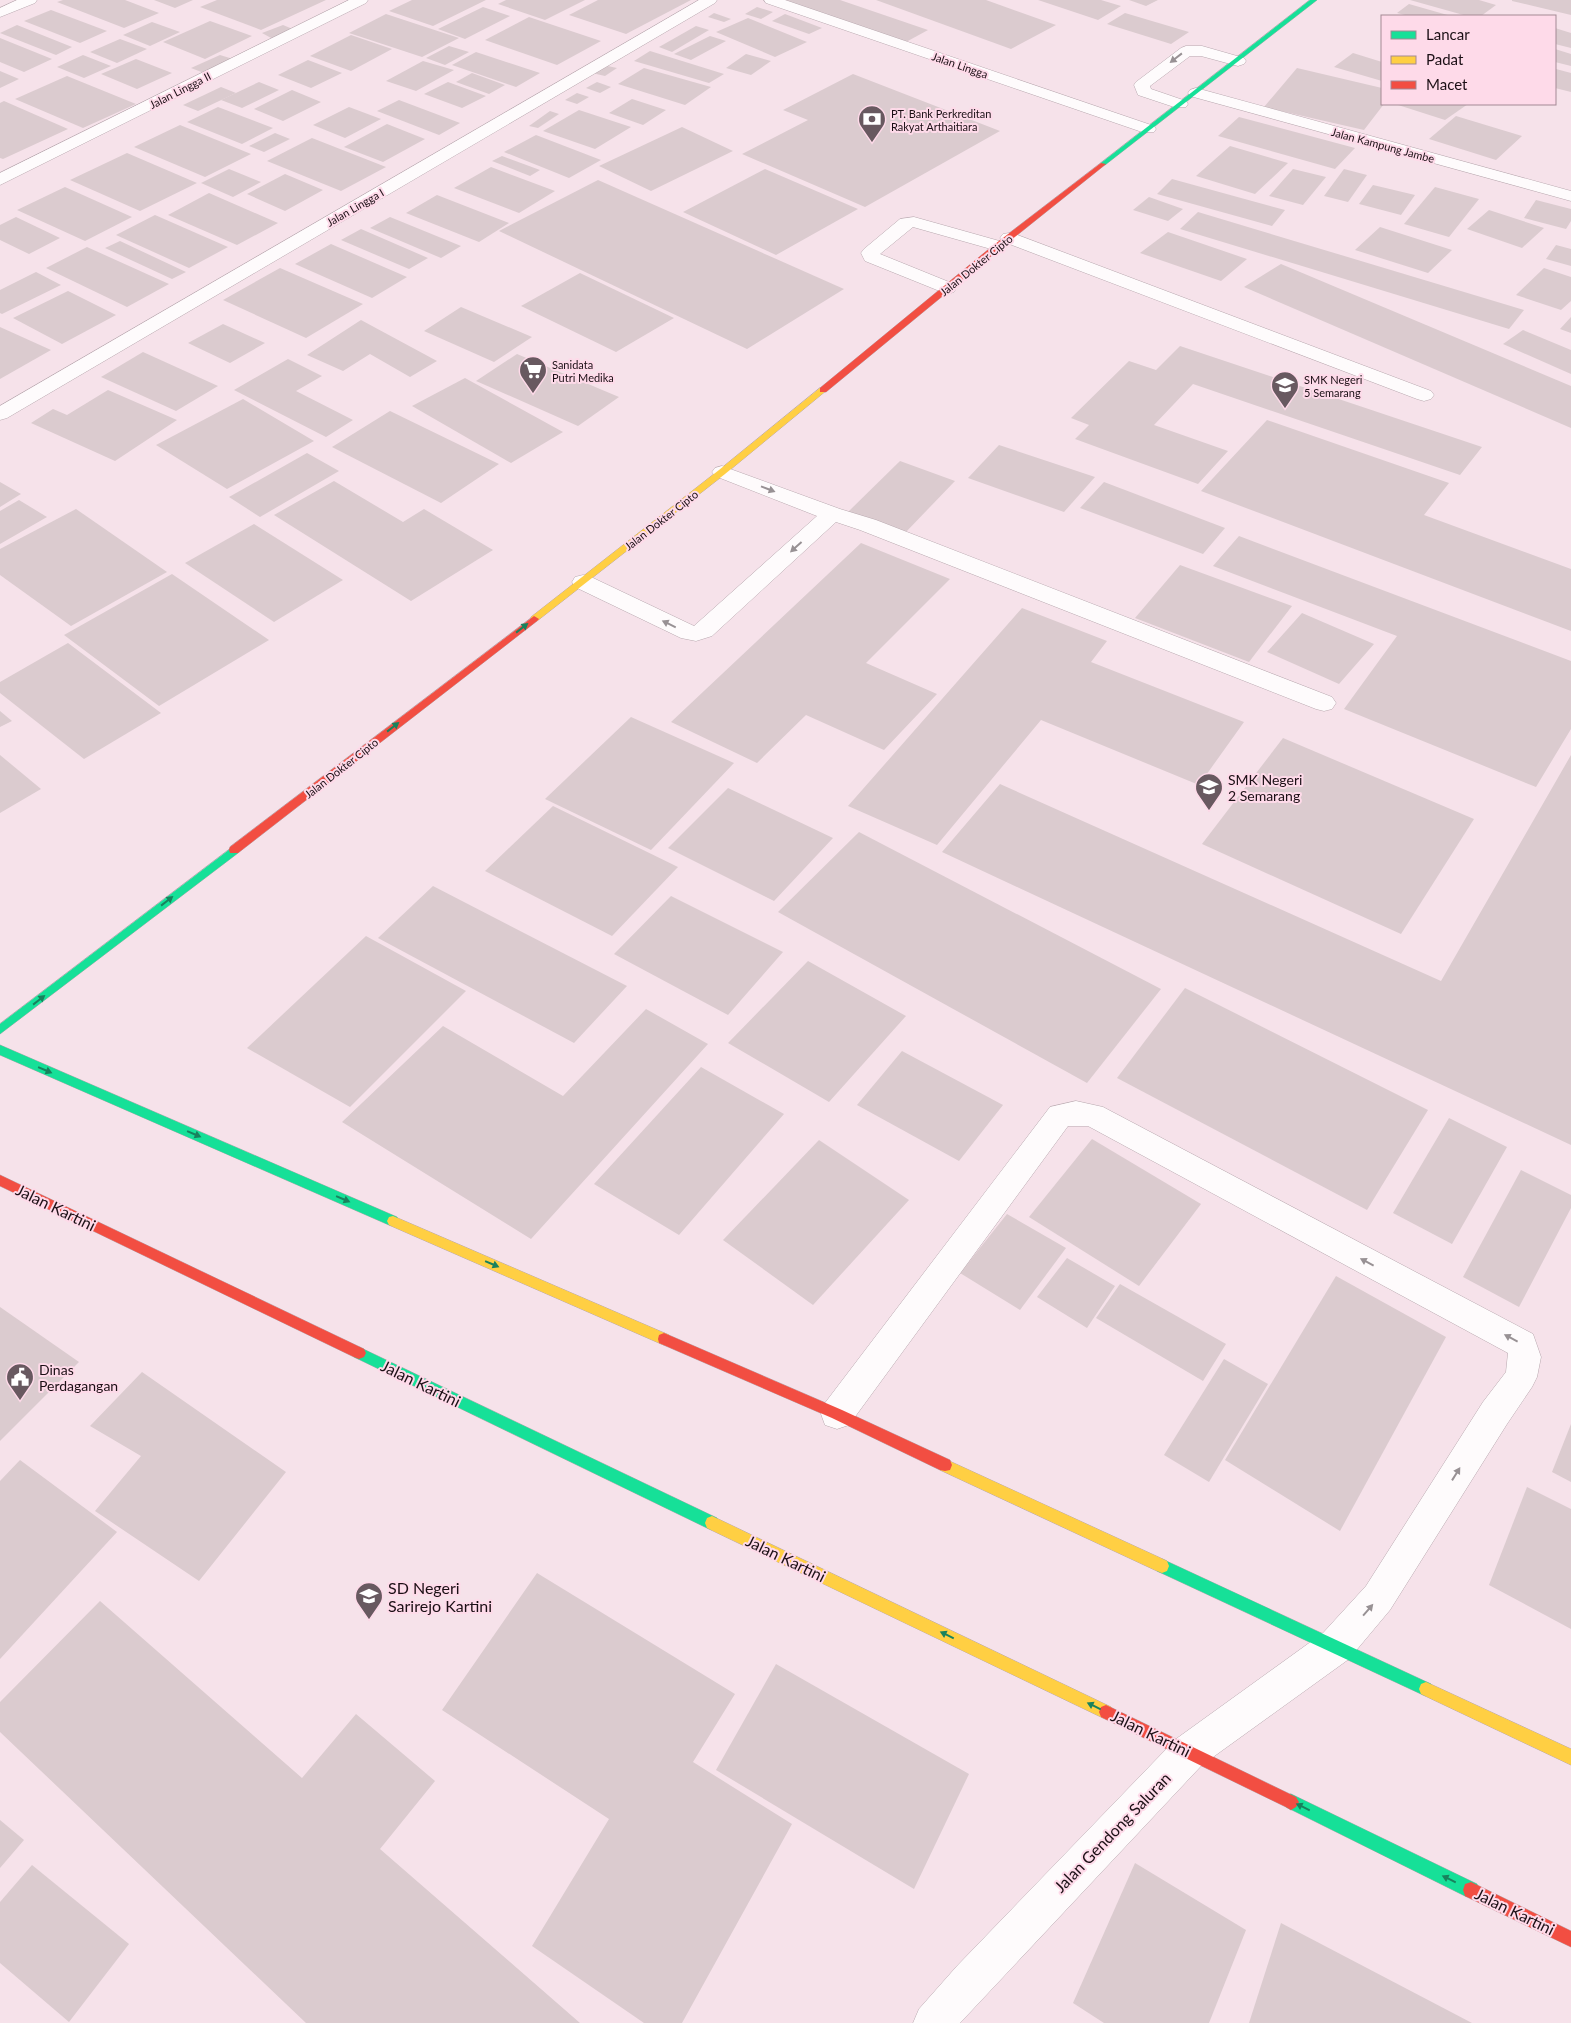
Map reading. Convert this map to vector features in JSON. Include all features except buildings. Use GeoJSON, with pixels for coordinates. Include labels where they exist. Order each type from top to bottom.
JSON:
{"type":"FeatureCollection","features":[{"type":"Feature","properties":{"kind":"main road","name":"Jalan Dokter Cipto"},"geometry":{"type":"LineString","coordinates":[[0,1030],[583,582],[722,472],[1004,242],[1314,0]]}},
{"type":"Feature","properties":{"kind":"main road"},"geometry":{"type":"LineString","coordinates":[[0,1050],[837,1414],[1571,1757]]}},
{"type":"Feature","properties":{"kind":"main road","name":"Jalan Kartini"},"geometry":{"type":"LineString","coordinates":[[0,1180],[1189,1752],[1571,1938]]}},
{"type":"Feature","properties":{"kind":"street"},"geometry":{"type":"LineString","coordinates":[[0,13],[30,0]]}},
{"type":"Feature","properties":{"kind":"street","name":"Jalan Lingga II"},"geometry":{"type":"LineString","coordinates":[[0,180],[361,0]]}},
{"type":"Feature","properties":{"kind":"street","name":"Jalan Lingga I"},"geometry":{"type":"LineString","coordinates":[[0,414],[710,0]]}},
{"type":"Feature","properties":{"kind":"street","name":"Jalan Lingga"},"geometry":{"type":"LineString","coordinates":[[771,0],[1148,129]]}},
{"type":"Feature","properties":{"kind":"street"},"geometry":{"type":"LineString","coordinates":[[1180,104],[1144,92],[1142,85],[1186,51],[1202,50],[1238,61]]}},
{"type":"Feature","properties":{"kind":"street","name":"Jalan Kampung Jambe"},"geometry":{"type":"LineString","coordinates":[[1196,93],[1571,196]]}},
{"type":"Feature","properties":{"kind":"street"},"geometry":{"type":"LineString","coordinates":[[947,288],[871,257],[870,253],[906,223],[914,222],[1004,242],[1085,265],[1424,394]]}},
{"type":"Feature","properties":{"kind":"street"},"geometry":{"type":"LineString","coordinates":[[722,472],[832,514],[868,524],[1324,703]]}},
{"type":"Feature","properties":{"kind":"street"},"geometry":{"type":"LineString","coordinates":[[583,582],[689,634],[696,634],[704,631],[832,514]]}},
{"type":"Feature","properties":{"kind":"street","name":"Jalan Gendong Saluran"},"geometry":{"type":"LineString","coordinates":[[837,1414],[1060,1115],[1076,1113],[1093,1115],[1522,1344],[1525,1357],[1521,1377],[1495,1413],[1378,1598],[1336,1646],[1189,1752],[971,1980],[933,2023]]}},
{"type":"Feature","properties":{"kind":"traffic: fast"},"geometry":{"type":"LineString","coordinates":[[1103,164],[1314,0]]}},
{"type":"Feature","properties":{"kind":"traffic: fast"},"geometry":{"type":"LineString","coordinates":[[0,1030],[234,850]]}},
{"type":"Feature","properties":{"kind":"traffic: fast"},"geometry":{"type":"LineString","coordinates":[[0,1050],[393,1221]]}},
{"type":"Feature","properties":{"kind":"traffic: fast"},"geometry":{"type":"LineString","coordinates":[[359,1353],[712,1523]]}},
{"type":"Feature","properties":{"kind":"traffic: fast"},"geometry":{"type":"LineString","coordinates":[[1162,1566],[1426,1689]]}},
{"type":"Feature","properties":{"kind":"traffic: fast"},"geometry":{"type":"LineString","coordinates":[[1291,1802],[1471,1890]]}},
{"type":"Feature","properties":{"kind":"traffic: slow"},"geometry":{"type":"LineString","coordinates":[[534,619],[722,472],[823,390]]}},
{"type":"Feature","properties":{"kind":"traffic: slow"},"geometry":{"type":"LineString","coordinates":[[393,1221],[664,1339]]}},
{"type":"Feature","properties":{"kind":"traffic: slow"},"geometry":{"type":"LineString","coordinates":[[945,1465],[1162,1566]]}},
{"type":"Feature","properties":{"kind":"traffic: slow"},"geometry":{"type":"LineString","coordinates":[[712,1523],[1106,1712]]}},
{"type":"Feature","properties":{"kind":"traffic: slow"},"geometry":{"type":"LineString","coordinates":[[1426,1689],[1571,1757]]}},
{"type":"Feature","properties":{"kind":"traffic: jam"},"geometry":{"type":"LineString","coordinates":[[823,390],[998,246],[1103,164]]}},
{"type":"Feature","properties":{"kind":"traffic: jam"},"geometry":{"type":"LineString","coordinates":[[234,850],[534,619]]}},
{"type":"Feature","properties":{"kind":"traffic: jam"},"geometry":{"type":"LineString","coordinates":[[0,1180],[359,1353]]}},
{"type":"Feature","properties":{"kind":"traffic: jam"},"geometry":{"type":"LineString","coordinates":[[664,1339],[837,1414],[945,1465]]}},
{"type":"Feature","properties":{"kind":"traffic: jam"},"geometry":{"type":"LineString","coordinates":[[1106,1712],[1291,1802]]}},
{"type":"Feature","properties":{"kind":"traffic: jam"},"geometry":{"type":"LineString","coordinates":[[1471,1890],[1571,1939]]}},
{"type":"Feature","properties":{"kind":"place","name":"PT. Bank Perkreditan Rakyat Arthaitiara"},"geometry":{"type":"Point","coordinates":[872,143]}},
{"type":"Feature","properties":{"kind":"place","name":"Sanidata Putri Medika"},"geometry":{"type":"Point","coordinates":[533,394]}},
{"type":"Feature","properties":{"kind":"place","name":"SMK Negeri 5 Semarang"},"geometry":{"type":"Point","coordinates":[1285,409]}},
{"type":"Feature","properties":{"kind":"place","name":"SMK Negeri 2 Semarang"},"geometry":{"type":"Point","coordinates":[1209,811]}},
{"type":"Feature","properties":{"kind":"place","name":"Dinas Perdagangan"},"geometry":{"type":"Point","coordinates":[20,1401]}},
{"type":"Feature","properties":{"kind":"place","name":"SD Negeri Sarirejo Kartini"},"geometry":{"type":"Point","coordinates":[369,1620]}}]}
